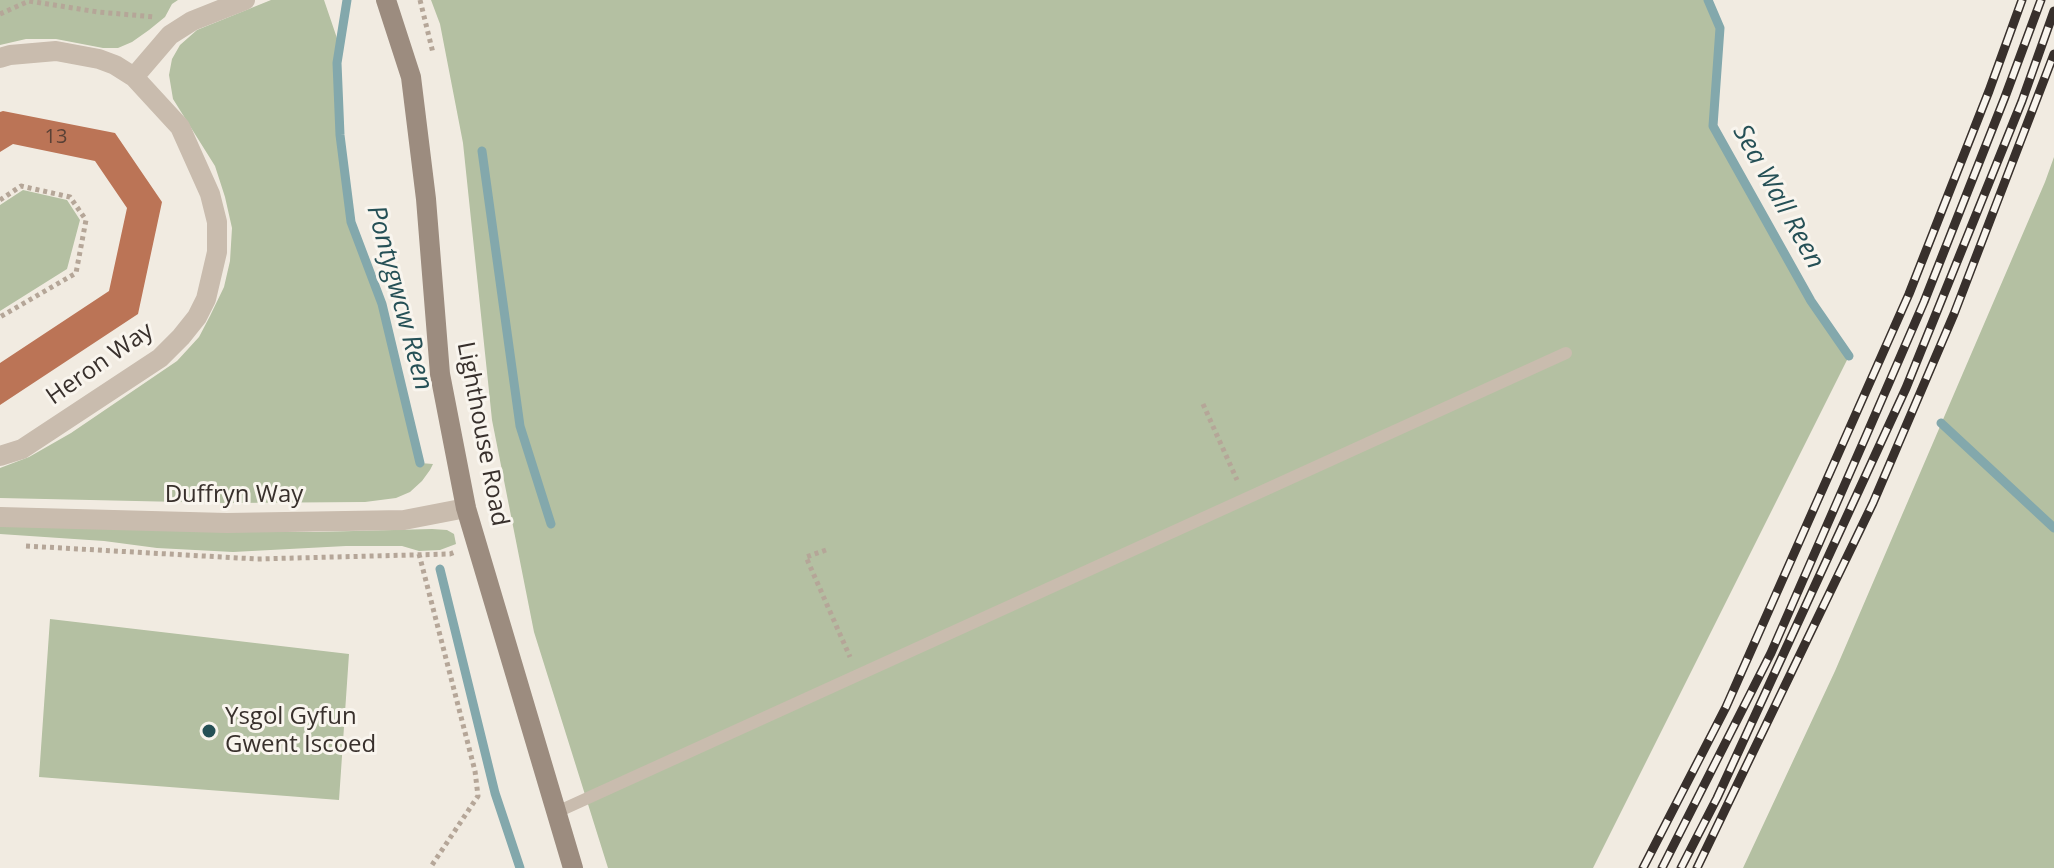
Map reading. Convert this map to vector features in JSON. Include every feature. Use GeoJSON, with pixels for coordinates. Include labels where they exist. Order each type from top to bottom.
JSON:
{"type":"FeatureCollection","features":[{"type":"Feature","properties":{"kind":"main road","name":"Lighthouse Road"},"geometry":{"type":"LineString","coordinates":[[386,0],[411,77],[426,199],[440,374],[466,508],[573,868]]}},
{"type":"Feature","properties":{"kind":"street"},"geometry":{"type":"LineString","coordinates":[[134,77],[170,35],[192,21],[245,0]]}},
{"type":"Feature","properties":{"kind":"street","name":"Heron Way"},"geometry":{"type":"LineString","coordinates":[[0,58],[56,51],[99,59],[134,77],[180,127],[210,194],[217,222],[217,252],[206,299],[181,337],[160,358],[22,449],[0,456]]}},
{"type":"Feature","properties":{"kind":"street","name":"Duffryn Way"},"geometry":{"type":"LineString","coordinates":[[0,517],[227,523],[404,520],[466,508]]}},
{"type":"Feature","properties":{"kind":"lane"},"geometry":{"type":"LineString","coordinates":[[557,812],[1566,353]]}},
{"type":"Feature","properties":{"kind":"path"},"geometry":{"type":"LineString","coordinates":[[0,14],[29,1],[98,12],[192,21]]}},
{"type":"Feature","properties":{"kind":"path"},"geometry":{"type":"LineString","coordinates":[[0,200],[21,186],[70,197],[86,220],[76,273],[0,317]]}},
{"type":"Feature","properties":{"kind":"path"},"geometry":{"type":"LineString","coordinates":[[1203,404],[1246,499]]}},
{"type":"Feature","properties":{"kind":"path"},"geometry":{"type":"LineString","coordinates":[[15,545],[257,559],[450,554],[476,546]]}},
{"type":"Feature","properties":{"kind":"path"},"geometry":{"type":"LineString","coordinates":[[826,550],[806,557],[859,676]]}},
{"type":"Feature","properties":{"kind":"path"},"geometry":{"type":"LineString","coordinates":[[419,554],[475,771],[478,796],[430,868]]}},
{"type":"Feature","properties":{"kind":"green space"},"geometry":{"type":"Polygon","coordinates":[[[0,0],[178,0],[165,17],[132,42],[118,48],[103,48],[56,39],[26,39],[0,45],[0,0]]]}},
{"type":"Feature","properties":{"kind":"green space"},"geometry":{"type":"Polygon","coordinates":[[[271,0],[324,0],[340,47],[337,63],[340,135],[351,222],[382,304],[420,463],[433,464],[430,470],[410,492],[396,498],[365,502],[226,503],[0,498],[0,468],[29,457],[71,433],[177,361],[199,337],[224,287],[230,261],[232,228],[215,166],[173,99],[169,75],[172,59],[180,45],[197,30],[271,0]]]}},
{"type":"Feature","properties":{"kind":"green space"},"geometry":{"type":"Polygon","coordinates":[[[431,0],[1708,0],[1720,28],[1713,126],[1811,301],[1849,356],[1593,868],[608,868],[534,632],[492,420],[463,143],[440,24],[431,0]]]}},
{"type":"Feature","properties":{"kind":"green space"},"geometry":{"type":"Polygon","coordinates":[[[2054,157],[2054,868],[1743,868],[1835,671],[2054,157]]]}},
{"type":"Feature","properties":{"kind":"green space"},"geometry":{"type":"Polygon","coordinates":[[[23,190],[67,200],[80,220],[67,269],[0,311],[0,205],[23,190]]]}},
{"type":"Feature","properties":{"kind":"green space"},"geometry":{"type":"Polygon","coordinates":[[[0,525],[186,531],[432,529],[454,534],[456,544],[440,550],[419,551],[402,546],[346,546],[233,552],[0,534],[0,525]]]}},
{"type":"Feature","properties":{"kind":"green space"},"geometry":{"type":"Polygon","coordinates":[[[50,619],[349,654],[339,800],[39,777],[50,619]]]}},
{"type":"Feature","properties":{"kind":"building"},"geometry":{"type":"Polygon","coordinates":[[[0,112],[115,133],[162,202],[138,314],[0,405],[0,363],[109,291],[127,208],[95,161],[13,144],[0,152],[0,112]]]}},
{"type":"Feature","properties":{"kind":"waterway","name":"Pontygwcw Reen"},"geometry":{"type":"LineString","coordinates":[[347,0],[337,63],[340,135],[351,222],[382,304],[420,463]]}},
{"type":"Feature","properties":{"kind":"waterway","name":"Sea Wall Reen"},"geometry":{"type":"LineString","coordinates":[[1708,0],[1720,28],[1713,126],[1811,301],[1849,356]]}},
{"type":"Feature","properties":{"kind":"waterway"},"geometry":{"type":"LineString","coordinates":[[482,151],[520,426],[551,524]]}},
{"type":"Feature","properties":{"kind":"waterway","name":"Sea Wall Reen"},"geometry":{"type":"LineString","coordinates":[[1941,423],[2054,528]]}},
{"type":"Feature","properties":{"kind":"waterway","name":"Pontygwcw Reen"},"geometry":{"type":"LineString","coordinates":[[440,569],[495,793],[520,868]]}},
{"type":"Feature","properties":{"kind":"railway"},"geometry":{"type":"LineString","coordinates":[[1643,868],[1726,707],[1909,294],[2022,0]]}},
{"type":"Feature","properties":{"kind":"railway"},"geometry":{"type":"LineString","coordinates":[[1662,868],[1771,653],[1866,436],[1924,302],[2041,0]]}},
{"type":"Feature","properties":{"kind":"railway"},"geometry":{"type":"LineString","coordinates":[[1681,868],[1717,798],[1906,388],[2022,101],[2054,11]]}},
{"type":"Feature","properties":{"kind":"railway"},"geometry":{"type":"LineString","coordinates":[[1697,868],[1873,503],[1954,314],[2054,54]]}},
{"type":"Feature","properties":{"kind":"place","name":"Ysgol Gyfun Gwent Iscoed"},"geometry":{"type":"Point","coordinates":[209,731]}}]}
